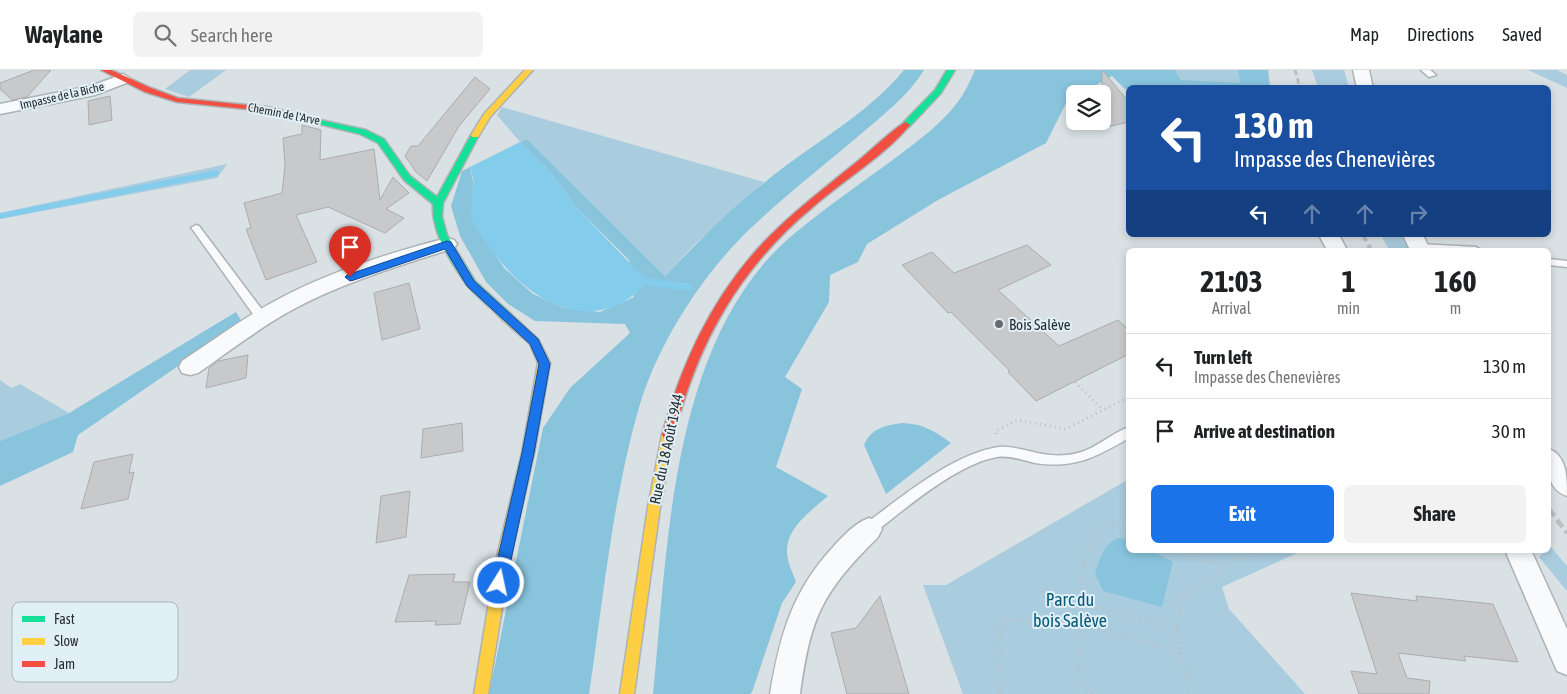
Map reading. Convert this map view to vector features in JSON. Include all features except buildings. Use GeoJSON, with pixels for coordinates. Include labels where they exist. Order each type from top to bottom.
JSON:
{"type":"FeatureCollection","features":[{"type":"Feature","properties":{"kind":"street","name":"Chemin de l'Arve"},"geometry":{"type":"LineString","coordinates":[[105,70],[123,80],[177,100],[267,109],[363,132],[381,141],[407,178],[438,203]]}},
{"type":"Feature","properties":{"kind":"street"},"geometry":{"type":"LineString","coordinates":[[480,694],[502,565],[528,453],[544,364],[534,342],[471,283],[447,244],[438,224],[438,203],[466,150],[487,116],[529,70]]}},
{"type":"Feature","properties":{"kind":"street","name":"Rue du 18 Août 1944"},"geometry":{"type":"LineString","coordinates":[[627,694],[650,529],[665,440],[681,382],[704,332],[728,291],[760,250],[780,230],[900,131],[936,93],[952,70]]}},
{"type":"Feature","properties":{"kind":"street"},"geometry":{"type":"LineString","coordinates":[[1361,70],[1364,85]]}},
{"type":"Feature","properties":{"kind":"street","name":"Impasse de la Biche"},"geometry":{"type":"LineString","coordinates":[[0,110],[95,90],[123,80]]}},
{"type":"Feature","properties":{"kind":"street"},"geometry":{"type":"LineString","coordinates":[[190,367],[262,318],[298,298],[447,244]]}},
{"type":"Feature","properties":{"kind":"street"},"geometry":{"type":"LineString","coordinates":[[1551,462],[1567,486]]}},
{"type":"Feature","properties":{"kind":"street"},"geometry":{"type":"LineString","coordinates":[[785,694],[794,634],[808,600],[820,580],[838,558],[869,530]]}},
{"type":"Feature","properties":{"kind":"street"},"geometry":{"type":"LineString","coordinates":[[1519,553],[1567,660]]}},
{"type":"Feature","properties":{"kind":"lane"},"geometry":{"type":"LineString","coordinates":[[196,228],[262,318]]}},
{"type":"Feature","properties":{"kind":"lane"},"geometry":{"type":"LineString","coordinates":[[1417,244],[1456,248]]}},
{"type":"Feature","properties":{"kind":"lane"},"geometry":{"type":"LineString","coordinates":[[1551,262],[1567,264]]}},
{"type":"Feature","properties":{"kind":"lane"},"geometry":{"type":"LineString","coordinates":[[869,530],[938,480],[976,459],[998,452],[1057,461],[1073,461],[1126,434]]}},
{"type":"Feature","properties":{"kind":"path"},"geometry":{"type":"LineString","coordinates":[[1268,70],[1270,85]]}},
{"type":"Feature","properties":{"kind":"path"},"geometry":{"type":"LineString","coordinates":[[1075,382],[1103,410]]}},
{"type":"Feature","properties":{"kind":"path"},"geometry":{"type":"LineString","coordinates":[[998,452],[996,431],[1017,420],[1066,429],[1126,398]]}},
{"type":"Feature","properties":{"kind":"path"},"geometry":{"type":"LineString","coordinates":[[1092,694],[1077,677],[1084,556],[1098,530],[1113,524],[1126,524]]}},
{"type":"Feature","properties":{"kind":"path"},"geometry":{"type":"LineString","coordinates":[[1190,553],[1206,561],[1223,566],[1232,566],[1251,553]]}},
{"type":"Feature","properties":{"kind":"path"},"geometry":{"type":"LineString","coordinates":[[1190,694],[1180,654],[1178,628],[1181,599],[1193,590],[1213,581],[1223,566]]}},
{"type":"Feature","properties":{"kind":"path"},"geometry":{"type":"LineString","coordinates":[[1082,604],[1178,628]]}},
{"type":"Feature","properties":{"kind":"path"},"geometry":{"type":"LineString","coordinates":[[1000,694],[999,631],[1003,622],[1080,623],[1180,654]]}},
{"type":"Feature","properties":{"kind":"green space"},"geometry":{"type":"Polygon","coordinates":[[[190,70],[226,70],[189,97],[165,89],[190,70]]]}},
{"type":"Feature","properties":{"kind":"green space"},"geometry":{"type":"Polygon","coordinates":[[[1175,70],[1238,70],[1240,83],[1232,85],[1184,85],[1175,70]]]}},
{"type":"Feature","properties":{"kind":"green space"},"geometry":{"type":"Polygon","coordinates":[[[1312,70],[1344,70],[1348,85],[1317,85],[1312,70]]]}},
{"type":"Feature","properties":{"kind":"green space"},"geometry":{"type":"Polygon","coordinates":[[[1528,70],[1557,70],[1567,75],[1567,88],[1528,70]]]}},
{"type":"Feature","properties":{"kind":"green space"},"geometry":{"type":"Polygon","coordinates":[[[502,107],[764,182],[694,245],[665,276],[527,139],[520,142],[497,115],[502,107]]]}},
{"type":"Feature","properties":{"kind":"green space"},"geometry":{"type":"Polygon","coordinates":[[[227,164],[217,178],[0,219],[0,213],[227,164]]]}},
{"type":"Feature","properties":{"kind":"green space"},"geometry":{"type":"Polygon","coordinates":[[[1382,237],[1402,237],[1408,248],[1388,248],[1382,237]]]}},
{"type":"Feature","properties":{"kind":"green space"},"geometry":{"type":"Polygon","coordinates":[[[0,380],[11,388],[20,384],[69,413],[0,441],[0,380]]]}},
{"type":"Feature","properties":{"kind":"green space","name":"Parc du bois Salève"},"geometry":{"type":"Polygon","coordinates":[[[1126,481],[1126,553],[1297,553],[1222,587],[1229,609],[1305,694],[963,694],[923,585],[946,585],[1126,481]]]}},
{"type":"Feature","properties":{"kind":"green space"},"geometry":{"type":"Polygon","coordinates":[[[1551,547],[1567,566],[1567,591],[1539,557],[1543,553],[1551,553],[1551,547]]]}},
{"type":"Feature","properties":{"kind":"shaded area"},"geometry":{"type":"Polygon","coordinates":[[[904,70],[924,70],[911,88],[895,104],[778,203],[733,246],[683,312],[656,361],[638,411],[621,481],[589,694],[489,694],[543,428],[570,388],[630,333],[625,324],[535,321],[508,304],[486,282],[460,236],[451,206],[462,171],[470,167],[474,185],[471,217],[504,268],[533,294],[564,308],[600,312],[634,297],[629,260],[575,206],[551,173],[520,142],[527,139],[665,276],[739,204],[783,168],[873,102],[904,70]]]}},
{"type":"Feature","properties":{"kind":"shaded area"},"geometry":{"type":"Polygon","coordinates":[[[975,70],[1175,70],[1181,80],[1240,83],[1238,70],[1268,70],[1270,85],[1126,85],[1125,89],[1112,76],[1096,85],[1066,85],[1066,103],[1046,143],[938,200],[867,244],[858,262],[830,275],[829,302],[785,377],[802,389],[776,467],[828,496],[801,520],[791,535],[787,556],[796,582],[782,603],[752,692],[750,694],[653,694],[664,574],[683,446],[699,385],[722,328],[754,276],[795,233],[922,138],[951,111],[960,99],[975,70]]]}},
{"type":"Feature","properties":{"kind":"shaded area"},"geometry":{"type":"Polygon","coordinates":[[[520,142],[551,173],[575,206],[648,282],[623,302],[598,311],[573,310],[548,301],[525,286],[505,266],[487,243],[471,216],[474,186],[470,167],[520,142]]]}},
{"type":"Feature","properties":{"kind":"shaded area"},"geometry":{"type":"Polygon","coordinates":[[[236,312],[242,322],[78,435],[73,452],[0,486],[0,441],[69,413],[236,312]]]}},
{"type":"Feature","properties":{"kind":"shaded area"},"geometry":{"type":"Polygon","coordinates":[[[903,423],[929,429],[951,443],[886,494],[864,445],[867,439],[880,428],[903,423]]]}},
{"type":"Feature","properties":{"kind":"shaded area"},"geometry":{"type":"Polygon","coordinates":[[[1118,538],[1126,539],[1126,553],[1156,553],[1173,562],[1162,607],[1103,591],[1095,574],[1105,549],[1118,538]]]}},
{"type":"Feature","properties":{"kind":"waterway"},"geometry":{"type":"LineString","coordinates":[[0,216],[216,173]]}},
{"type":"Feature","properties":{"kind":"waterway"},"geometry":{"type":"LineString","coordinates":[[648,282],[688,287]]}},
{"type":"Feature","properties":{"kind":"railway"},"geometry":{"type":"LineString","coordinates":[[1295,70],[1299,85]]}},
{"type":"Feature","properties":{"kind":"railway"},"geometry":{"type":"LineString","coordinates":[[1364,237],[1370,248]]}},
{"type":"Feature","properties":{"kind":"railway"},"geometry":{"type":"LineString","coordinates":[[1551,512],[1567,533]]}},
{"type":"Feature","properties":{"kind":"traffic: fast"},"geometry":{"type":"LineString","coordinates":[[906,125],[938,91],[951,70]]}},
{"type":"Feature","properties":{"kind":"traffic: fast"},"geometry":{"type":"LineString","coordinates":[[314,120],[363,132],[381,141],[407,178],[438,203]]}},
{"type":"Feature","properties":{"kind":"traffic: fast"},"geometry":{"type":"LineString","coordinates":[[475,135],[438,203],[437,217],[442,235],[471,283],[507,317]]}},
{"type":"Feature","properties":{"kind":"traffic: slow"},"geometry":{"type":"LineString","coordinates":[[475,135],[487,116],[529,70]]}},
{"type":"Feature","properties":{"kind":"traffic: slow"},"geometry":{"type":"LineString","coordinates":[[481,694],[502,565],[528,453],[544,363],[534,342],[507,317]]}},
{"type":"Feature","properties":{"kind":"traffic: slow"},"geometry":{"type":"LineString","coordinates":[[627,694],[654,507],[668,435]]}},
{"type":"Feature","properties":{"kind":"traffic: jam"},"geometry":{"type":"LineString","coordinates":[[105,70],[148,90],[177,100],[267,109],[314,120]]}},
{"type":"Feature","properties":{"kind":"traffic: jam"},"geometry":{"type":"LineString","coordinates":[[668,435],[685,379],[696,352],[709,326],[740,277],[779,232],[794,218],[906,125]]}},
{"type":"Feature","properties":{"kind":"place","name":"Bois Salève"},"geometry":{"type":"Point","coordinates":[999,324]}},
{"type":"Feature","properties":{"kind":"route"},"geometry":{"type":"LineString","coordinates":[[350,277],[447,244],[471,283],[490,303],[509,317],[534,342],[544,364],[528,453],[499,583]]}}]}
